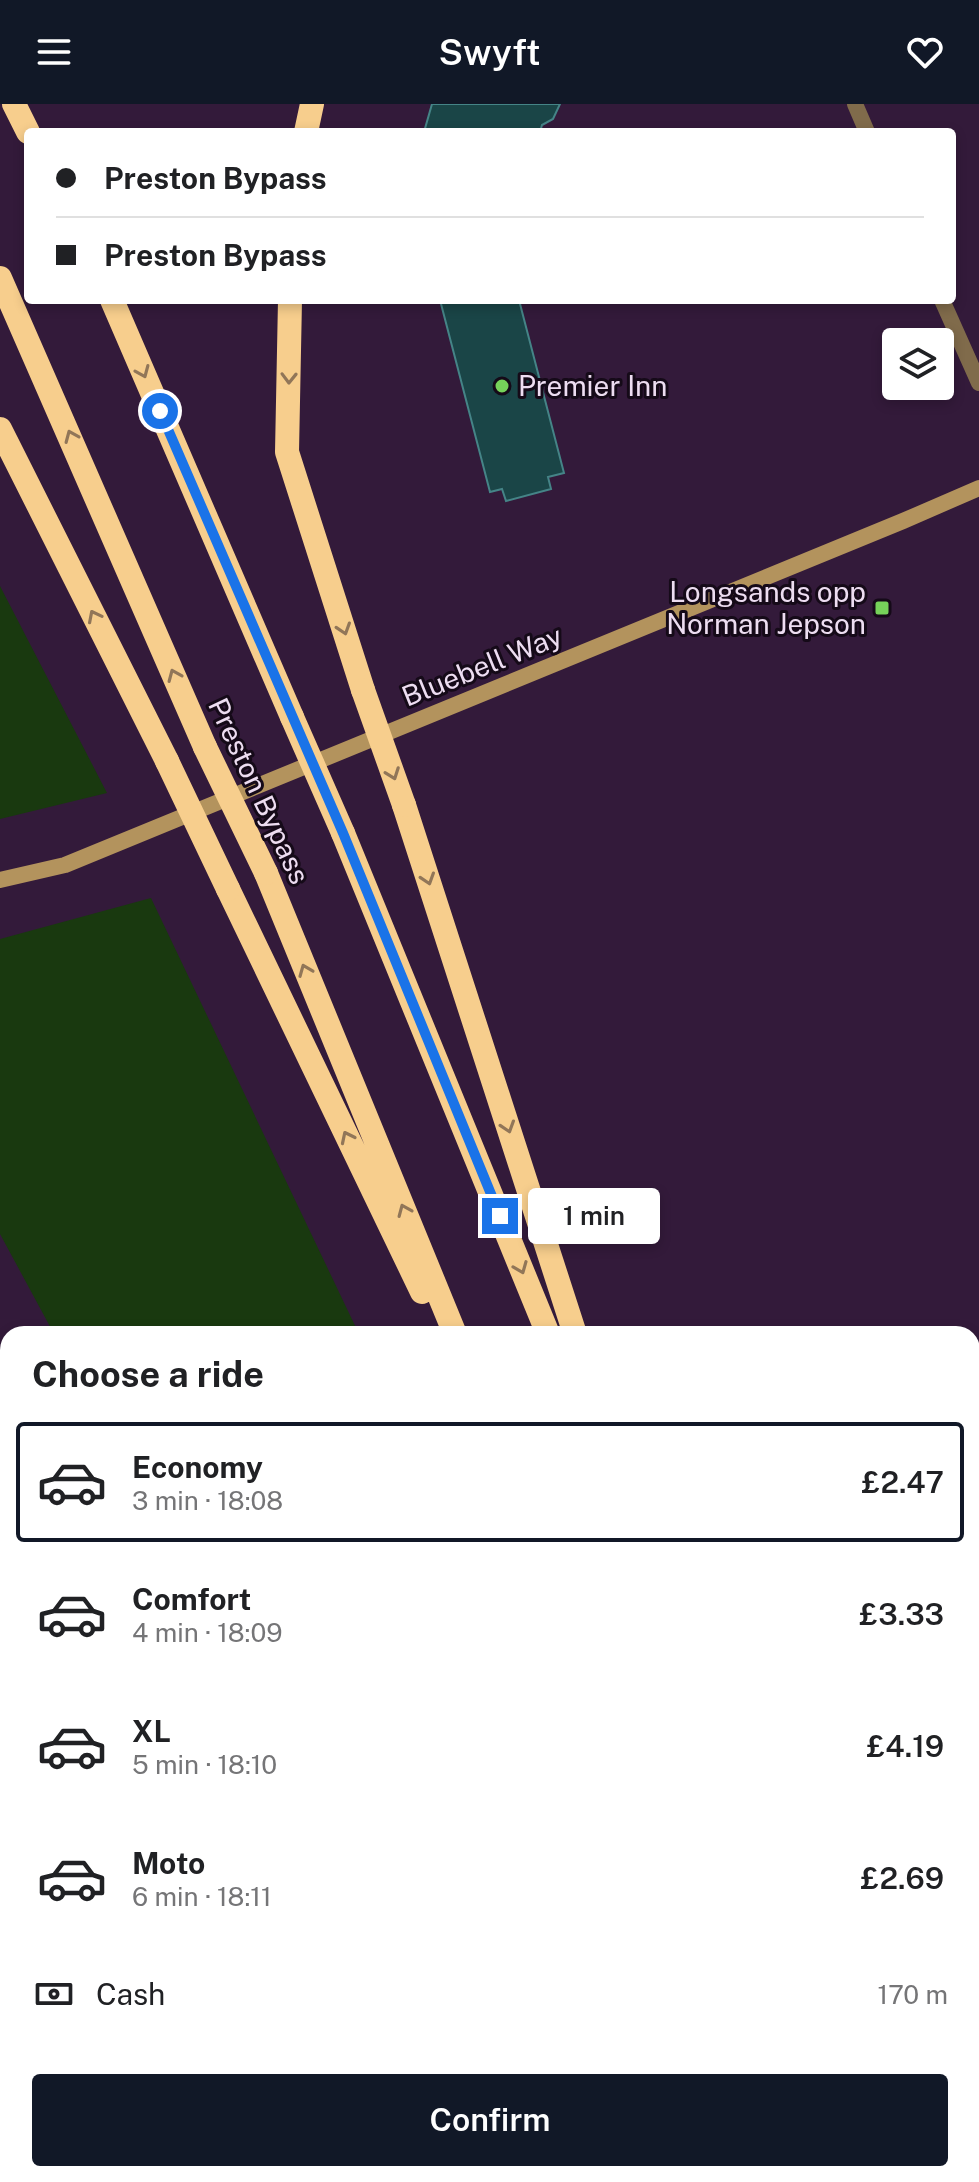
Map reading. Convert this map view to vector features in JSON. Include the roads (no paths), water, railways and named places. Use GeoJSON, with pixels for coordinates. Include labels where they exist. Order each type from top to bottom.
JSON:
{"type":"FeatureCollection","features":[{"type":"Feature","properties":{"kind":"highway"},"geometry":{"type":"LineString","coordinates":[[14,104],[26,128]]}},
{"type":"Feature","properties":{"kind":"highway"},"geometry":{"type":"LineString","coordinates":[[307,128],[312,104]]}},
{"type":"Feature","properties":{"kind":"highway","name":"Preston Bypass"},"geometry":{"type":"LineString","coordinates":[[0,278],[205,747],[266,873],[452,1326]]}},
{"type":"Feature","properties":{"kind":"highway","name":"Preston Bypass"},"geometry":{"type":"LineString","coordinates":[[114,304],[343,833],[545,1326]]}},
{"type":"Feature","properties":{"kind":"highway"},"geometry":{"type":"LineString","coordinates":[[290,304],[287,452],[572,1326]]}},
{"type":"Feature","properties":{"kind":"highway"},"geometry":{"type":"LineString","coordinates":[[0,429],[167,761],[438,1326]]}},
{"type":"Feature","properties":{"kind":"main road","name":"Bluebell Way"},"geometry":{"type":"LineString","coordinates":[[0,880],[65,865],[979,488]]}},
{"type":"Feature","properties":{"kind":"street"},"geometry":{"type":"LineString","coordinates":[[855,104],[865,128]]}},
{"type":"Feature","properties":{"kind":"street"},"geometry":{"type":"LineString","coordinates":[[944,304],[979,383]]}},
{"type":"Feature","properties":{"kind":"place","name":"Premier Inn"},"geometry":{"type":"Point","coordinates":[502,386]}},
{"type":"Feature","properties":{"kind":"place","name":"Longsands opp Norman Jepson"},"geometry":{"type":"Point","coordinates":[882,608]}}]}
